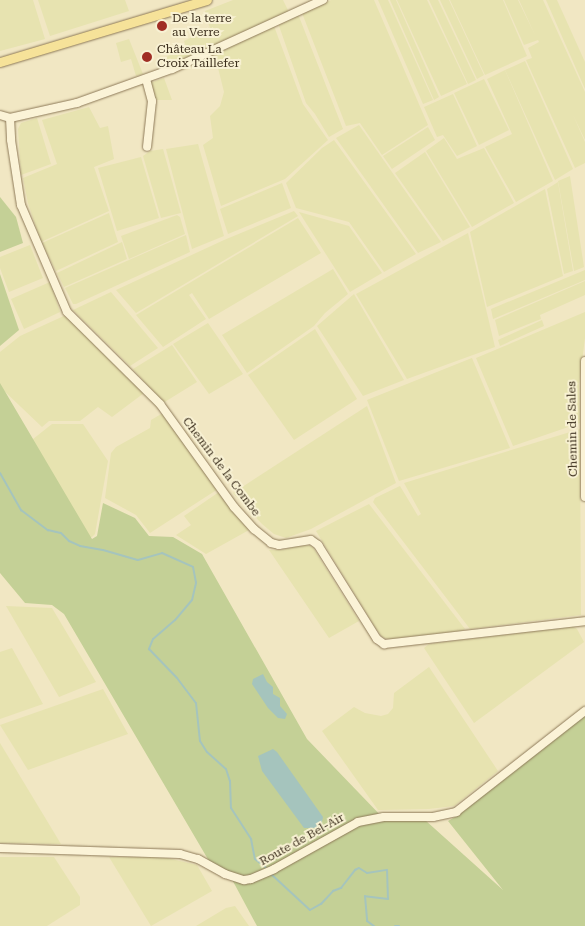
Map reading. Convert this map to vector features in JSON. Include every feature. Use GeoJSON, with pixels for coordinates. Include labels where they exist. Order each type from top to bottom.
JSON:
{"type":"FeatureCollection","features":[{"type":"Feature","properties":{"kind":"main road"},"geometry":{"type":"LineString","coordinates":[[0,62],[207,0]]}},
{"type":"Feature","properties":{"kind":"street"},"geometry":{"type":"LineString","coordinates":[[0,116],[10,118],[77,103],[172,70],[323,0]]}},
{"type":"Feature","properties":{"kind":"street"},"geometry":{"type":"LineString","coordinates":[[146,79],[152,101],[147,147]]}},
{"type":"Feature","properties":{"kind":"street","name":"Chemin de la Combe"},"geometry":{"type":"LineString","coordinates":[[10,118],[11,140],[21,205],[67,312],[160,404],[234,507],[254,529],[271,543],[280,545],[311,540],[318,545],[377,639],[384,644],[585,620]]}},
{"type":"Feature","properties":{"kind":"street","name":"Chemin de Sales"},"geometry":{"type":"LineString","coordinates":[[585,362],[585,497]]}},
{"type":"Feature","properties":{"kind":"street","name":"Route de Bel-Air"},"geometry":{"type":"LineString","coordinates":[[0,848],[180,854],[198,859],[225,874],[244,880],[274,869],[358,822],[384,817],[433,817],[456,812],[585,711]]}},
{"type":"Feature","properties":{"kind":"shaded area"},"geometry":{"type":"Polygon","coordinates":[[[0,0],[33,0],[45,39],[0,51],[0,0]]]}},
{"type":"Feature","properties":{"kind":"shaded area"},"geometry":{"type":"Polygon","coordinates":[[[38,0],[125,0],[129,11],[50,36],[38,0]]]}},
{"type":"Feature","properties":{"kind":"shaded area"},"geometry":{"type":"Polygon","coordinates":[[[233,0],[283,0],[289,12],[171,68],[166,65],[164,58],[186,47],[184,41],[210,28],[205,11],[233,0]]]}},
{"type":"Feature","properties":{"kind":"shaded area"},"geometry":{"type":"Polygon","coordinates":[[[331,0],[374,0],[428,125],[382,155],[360,123],[346,126],[302,13],[331,0]]]}},
{"type":"Feature","properties":{"kind":"shaded area"},"geometry":{"type":"Polygon","coordinates":[[[378,0],[388,0],[433,100],[423,104],[378,0]]]}},
{"type":"Feature","properties":{"kind":"shaded area"},"geometry":{"type":"Polygon","coordinates":[[[390,0],[396,0],[439,97],[434,100],[390,0]]]}},
{"type":"Feature","properties":{"kind":"shaded area"},"geometry":{"type":"Polygon","coordinates":[[[397,0],[427,0],[467,84],[441,96],[397,0]]]}},
{"type":"Feature","properties":{"kind":"shaded area"},"geometry":{"type":"Polygon","coordinates":[[[429,0],[438,0],[476,80],[468,84],[429,0]]]}},
{"type":"Feature","properties":{"kind":"shaded area"},"geometry":{"type":"Polygon","coordinates":[[[440,0],[449,0],[484,75],[477,79],[440,0]]]}},
{"type":"Feature","properties":{"kind":"shaded area"},"geometry":{"type":"Polygon","coordinates":[[[450,0],[503,0],[527,56],[485,75],[450,0]]]}},
{"type":"Feature","properties":{"kind":"shaded area"},"geometry":{"type":"Polygon","coordinates":[[[504,0],[518,0],[535,35],[519,0],[543,0],[585,92],[585,140],[573,115],[585,142],[585,163],[575,168],[526,60],[532,58],[528,48],[539,42],[538,40],[524,45],[504,0]]]}},
{"type":"Feature","properties":{"kind":"shaded area"},"geometry":{"type":"Polygon","coordinates":[[[546,0],[557,0],[585,62],[585,89],[546,0]]]}},
{"type":"Feature","properties":{"kind":"shaded area"},"geometry":{"type":"Polygon","coordinates":[[[298,14],[343,129],[329,137],[306,103],[278,23],[298,14]]]}},
{"type":"Feature","properties":{"kind":"shaded area"},"geometry":{"type":"Polygon","coordinates":[[[274,26],[303,104],[328,140],[285,179],[221,206],[203,145],[213,138],[210,116],[220,106],[224,92],[215,56],[216,53],[274,26]]]}},
{"type":"Feature","properties":{"kind":"shaded area"},"geometry":{"type":"Polygon","coordinates":[[[129,39],[143,74],[136,76],[131,59],[121,62],[116,43],[129,39]]]}},
{"type":"Feature","properties":{"kind":"shaded area"},"geometry":{"type":"Polygon","coordinates":[[[525,61],[573,169],[555,180],[505,70],[525,61]]]}},
{"type":"Feature","properties":{"kind":"shaded area"},"geometry":{"type":"Polygon","coordinates":[[[505,70],[553,181],[516,202],[485,147],[512,134],[487,79],[505,70]]]}},
{"type":"Feature","properties":{"kind":"shaded area"},"geometry":{"type":"Polygon","coordinates":[[[164,78],[172,100],[155,100],[150,83],[164,78]]]}},
{"type":"Feature","properties":{"kind":"shaded area"},"geometry":{"type":"Polygon","coordinates":[[[484,79],[509,130],[479,145],[454,93],[484,79]]]}},
{"type":"Feature","properties":{"kind":"shaded area"},"geometry":{"type":"Polygon","coordinates":[[[453,94],[477,146],[457,156],[443,135],[437,137],[424,107],[453,94]]]}},
{"type":"Feature","properties":{"kind":"shaded area"},"geometry":{"type":"Polygon","coordinates":[[[89,107],[100,128],[108,126],[114,159],[94,167],[109,211],[41,242],[28,203],[23,178],[57,164],[42,120],[89,107]]]}},
{"type":"Feature","properties":{"kind":"shaded area"},"geometry":{"type":"Polygon","coordinates":[[[37,118],[51,164],[21,175],[18,129],[21,123],[37,118]]]}},
{"type":"Feature","properties":{"kind":"shaded area"},"geometry":{"type":"Polygon","coordinates":[[[359,125],[441,242],[418,253],[336,138],[359,125]]]}},
{"type":"Feature","properties":{"kind":"shaded area"},"geometry":{"type":"Polygon","coordinates":[[[428,127],[435,140],[392,169],[383,156],[428,127]]]}},
{"type":"Feature","properties":{"kind":"shaded area"},"geometry":{"type":"Polygon","coordinates":[[[444,138],[457,159],[484,148],[514,203],[472,227],[426,151],[444,138]]]}},
{"type":"Feature","properties":{"kind":"shaded area"},"geometry":{"type":"Polygon","coordinates":[[[334,140],[416,254],[384,272],[349,222],[296,208],[286,183],[322,148],[334,140]]]}},
{"type":"Feature","properties":{"kind":"shaded area"},"geometry":{"type":"Polygon","coordinates":[[[198,144],[224,236],[192,249],[166,149],[198,144]]]}},
{"type":"Feature","properties":{"kind":"shaded area"},"geometry":{"type":"Polygon","coordinates":[[[163,149],[181,213],[161,218],[143,156],[150,151],[163,149]]]}},
{"type":"Feature","properties":{"kind":"shaded area"},"geometry":{"type":"Polygon","coordinates":[[[425,152],[470,227],[443,241],[395,173],[425,152]]]}},
{"type":"Feature","properties":{"kind":"shaded area"},"geometry":{"type":"Polygon","coordinates":[[[141,157],[159,218],[117,231],[98,168],[141,157]]]}},
{"type":"Feature","properties":{"kind":"shaded area"},"geometry":{"type":"Polygon","coordinates":[[[570,176],[584,267],[574,271],[558,181],[570,176]]]}},
{"type":"Feature","properties":{"kind":"shaded area"},"geometry":{"type":"Polygon","coordinates":[[[558,182],[573,271],[564,274],[547,189],[558,182]]]}},
{"type":"Feature","properties":{"kind":"shaded area"},"geometry":{"type":"Polygon","coordinates":[[[282,183],[291,208],[228,234],[220,209],[282,183]]]}},
{"type":"Feature","properties":{"kind":"shaded area"},"geometry":{"type":"Polygon","coordinates":[[[545,189],[563,276],[487,307],[470,232],[545,189]]]}},
{"type":"Feature","properties":{"kind":"shaded area"},"geometry":{"type":"Polygon","coordinates":[[[294,211],[298,216],[136,313],[116,290],[224,240],[294,211]]]}},
{"type":"Feature","properties":{"kind":"shaded area"},"geometry":{"type":"Polygon","coordinates":[[[299,212],[349,226],[382,273],[350,292],[299,212]]]}},
{"type":"Feature","properties":{"kind":"shaded area"},"geometry":{"type":"Polygon","coordinates":[[[109,213],[118,242],[56,271],[42,243],[109,213]]]}},
{"type":"Feature","properties":{"kind":"shaded area"},"geometry":{"type":"Polygon","coordinates":[[[177,215],[180,217],[185,234],[129,259],[121,236],[177,215]]]}},
{"type":"Feature","properties":{"kind":"shaded area"},"geometry":{"type":"Polygon","coordinates":[[[298,218],[321,253],[209,319],[192,293],[189,295],[206,319],[163,347],[136,315],[298,218]]]}},
{"type":"Feature","properties":{"kind":"shaded area"},"geometry":{"type":"Polygon","coordinates":[[[468,233],[495,347],[407,379],[356,294],[468,233]]]}},
{"type":"Feature","properties":{"kind":"shaded area"},"geometry":{"type":"Polygon","coordinates":[[[186,235],[190,252],[73,304],[65,288],[186,235]]]}},
{"type":"Feature","properties":{"kind":"shaded area"},"geometry":{"type":"Polygon","coordinates":[[[122,242],[127,259],[64,287],[57,273],[122,242]]]}},
{"type":"Feature","properties":{"kind":"shaded area"},"geometry":{"type":"Polygon","coordinates":[[[30,245],[43,278],[9,292],[0,268],[0,257],[30,245]]]}},
{"type":"Feature","properties":{"kind":"shaded area"},"geometry":{"type":"Polygon","coordinates":[[[333,269],[348,294],[325,313],[314,326],[247,373],[222,335],[333,269]]]}},
{"type":"Feature","properties":{"kind":"shaded area"},"geometry":{"type":"Polygon","coordinates":[[[585,270],[585,280],[493,319],[491,309],[585,270]]]}},
{"type":"Feature","properties":{"kind":"shaded area"},"geometry":{"type":"Polygon","coordinates":[[[585,281],[585,295],[540,315],[541,319],[499,336],[495,320],[585,281]]]}},
{"type":"Feature","properties":{"kind":"shaded area"},"geometry":{"type":"Polygon","coordinates":[[[50,282],[60,312],[24,329],[11,299],[50,282]]]}},
{"type":"Feature","properties":{"kind":"shaded area"},"geometry":{"type":"Polygon","coordinates":[[[111,292],[158,348],[130,366],[73,310],[111,292]]]}},
{"type":"Feature","properties":{"kind":"shaded area"},"geometry":{"type":"Polygon","coordinates":[[[354,294],[404,380],[363,396],[317,326],[354,294]]]}},
{"type":"Feature","properties":{"kind":"shaded area"},"geometry":{"type":"Polygon","coordinates":[[[585,312],[585,338],[579,385],[580,423],[513,446],[476,358],[585,312]]]}},
{"type":"Feature","properties":{"kind":"shaded area"},"geometry":{"type":"Polygon","coordinates":[[[66,315],[144,393],[112,417],[98,407],[80,421],[49,421],[42,427],[0,387],[0,352],[20,336],[66,315]]]}},
{"type":"Feature","properties":{"kind":"shaded area"},"geometry":{"type":"Polygon","coordinates":[[[542,320],[544,326],[500,346],[498,340],[542,320]]]}},
{"type":"Feature","properties":{"kind":"shaded area"},"geometry":{"type":"Polygon","coordinates":[[[208,323],[243,374],[209,394],[173,344],[208,323]]]}},
{"type":"Feature","properties":{"kind":"shaded area"},"geometry":{"type":"Polygon","coordinates":[[[315,329],[357,399],[294,440],[248,375],[315,329]]]}},
{"type":"Feature","properties":{"kind":"shaded area"},"geometry":{"type":"Polygon","coordinates":[[[172,345],[197,382],[163,403],[133,369],[172,345]]]}},
{"type":"Feature","properties":{"kind":"shaded area"},"geometry":{"type":"Polygon","coordinates":[[[472,358],[510,448],[399,481],[367,400],[472,358]]]}},
{"type":"Feature","properties":{"kind":"shaded area"},"geometry":{"type":"Polygon","coordinates":[[[367,406],[396,483],[311,529],[286,538],[274,534],[262,524],[233,493],[367,406]]]}},
{"type":"Feature","properties":{"kind":"shaded area"},"geometry":{"type":"Polygon","coordinates":[[[163,413],[218,489],[150,533],[136,515],[105,498],[111,453],[116,447],[150,428],[151,420],[163,413]]]}},
{"type":"Feature","properties":{"kind":"shaded area"},"geometry":{"type":"Polygon","coordinates":[[[52,424],[83,424],[108,461],[95,534],[92,537],[87,538],[4,462],[52,424]]]}},
{"type":"Feature","properties":{"kind":"shaded area"},"geometry":{"type":"Polygon","coordinates":[[[580,429],[581,615],[470,629],[373,502],[375,498],[400,486],[418,516],[421,514],[404,483],[580,429]]]}},
{"type":"Feature","properties":{"kind":"shaded area"},"geometry":{"type":"Polygon","coordinates":[[[219,492],[249,530],[206,554],[176,535],[191,525],[184,516],[219,492]]]}},
{"type":"Feature","properties":{"kind":"shaded area"},"geometry":{"type":"Polygon","coordinates":[[[369,504],[465,629],[460,632],[390,640],[382,637],[316,531],[369,504]]]}},
{"type":"Feature","properties":{"kind":"shaded area"},"geometry":{"type":"Polygon","coordinates":[[[301,545],[312,546],[359,621],[329,638],[269,550],[282,550],[301,545]]]}},
{"type":"Feature","properties":{"kind":"shaded area"},"geometry":{"type":"Polygon","coordinates":[[[6,606],[52,608],[96,682],[59,697],[6,606]]]}},
{"type":"Feature","properties":{"kind":"shaded area"},"geometry":{"type":"Polygon","coordinates":[[[572,626],[577,629],[584,642],[474,723],[424,648],[429,644],[572,626]]]}},
{"type":"Feature","properties":{"kind":"shaded area"},"geometry":{"type":"Polygon","coordinates":[[[12,648],[43,704],[0,719],[0,652],[12,648]]]}},
{"type":"Feature","properties":{"kind":"shaded area"},"geometry":{"type":"Polygon","coordinates":[[[429,667],[498,771],[454,806],[429,809],[378,810],[322,731],[354,707],[365,713],[381,716],[388,714],[393,708],[394,693],[429,667]]]}},
{"type":"Feature","properties":{"kind":"shaded area"},"geometry":{"type":"Polygon","coordinates":[[[103,689],[128,734],[28,770],[0,725],[103,689]]]}},
{"type":"Feature","properties":{"kind":"shaded area"},"geometry":{"type":"Polygon","coordinates":[[[0,743],[61,844],[0,843],[0,743]]]}},
{"type":"Feature","properties":{"kind":"shaded area"},"geometry":{"type":"Polygon","coordinates":[[[0,857],[54,857],[80,897],[80,905],[47,926],[0,926],[0,857]]]}},
{"type":"Feature","properties":{"kind":"shaded area"},"geometry":{"type":"Polygon","coordinates":[[[109,857],[163,857],[197,865],[212,891],[151,926],[109,857]]]}},
{"type":"Feature","properties":{"kind":"shaded area"},"geometry":{"type":"Polygon","coordinates":[[[235,906],[249,926],[196,926],[226,908],[235,906]]]}},
{"type":"Feature","properties":{"kind":"green space"},"geometry":{"type":"Polygon","coordinates":[[[0,197],[16,217],[23,243],[0,252],[0,197]]]}},
{"type":"Feature","properties":{"kind":"green space"},"geometry":{"type":"Polygon","coordinates":[[[0,274],[19,330],[0,346],[0,274]]]}},
{"type":"Feature","properties":{"kind":"green space"},"geometry":{"type":"Polygon","coordinates":[[[0,383],[92,539],[97,536],[103,503],[135,518],[149,536],[173,537],[202,554],[307,739],[385,820],[425,820],[503,890],[448,821],[457,816],[585,715],[585,926],[257,926],[228,872],[209,861],[64,614],[52,605],[25,603],[0,573],[0,383]]]}},
{"type":"Feature","properties":{"kind":"water"},"geometry":{"type":"Polygon","coordinates":[[[263,674],[267,682],[273,687],[273,694],[280,698],[280,706],[287,714],[285,719],[278,718],[268,708],[252,684],[253,679],[263,674]]]}},
{"type":"Feature","properties":{"kind":"water"},"geometry":{"type":"Polygon","coordinates":[[[273,749],[323,817],[322,822],[316,828],[304,828],[262,771],[258,756],[273,749]]]}},
{"type":"Feature","properties":{"kind":"waterway"},"geometry":{"type":"LineString","coordinates":[[0,473],[21,510],[48,530],[61,533],[69,541],[80,546],[103,550],[138,560],[162,553],[193,567],[196,583],[192,600],[175,620],[153,639],[149,649],[177,678],[196,703],[200,741],[207,752],[226,769],[230,781],[231,808],[251,839],[255,859],[266,868]]}},
{"type":"Feature","properties":{"kind":"waterway"},"geometry":{"type":"LineString","coordinates":[[271,874],[310,910],[321,904],[333,891],[341,888],[355,870],[359,868],[367,873],[387,870],[388,899],[365,896],[367,921],[374,926]]}},
{"type":"Feature","properties":{"kind":"place","name":"De la terre au Verre"},"geometry":{"type":"Point","coordinates":[162,26]}},
{"type":"Feature","properties":{"kind":"place","name":"Château La Croix Taillefer"},"geometry":{"type":"Point","coordinates":[147,57]}}]}
